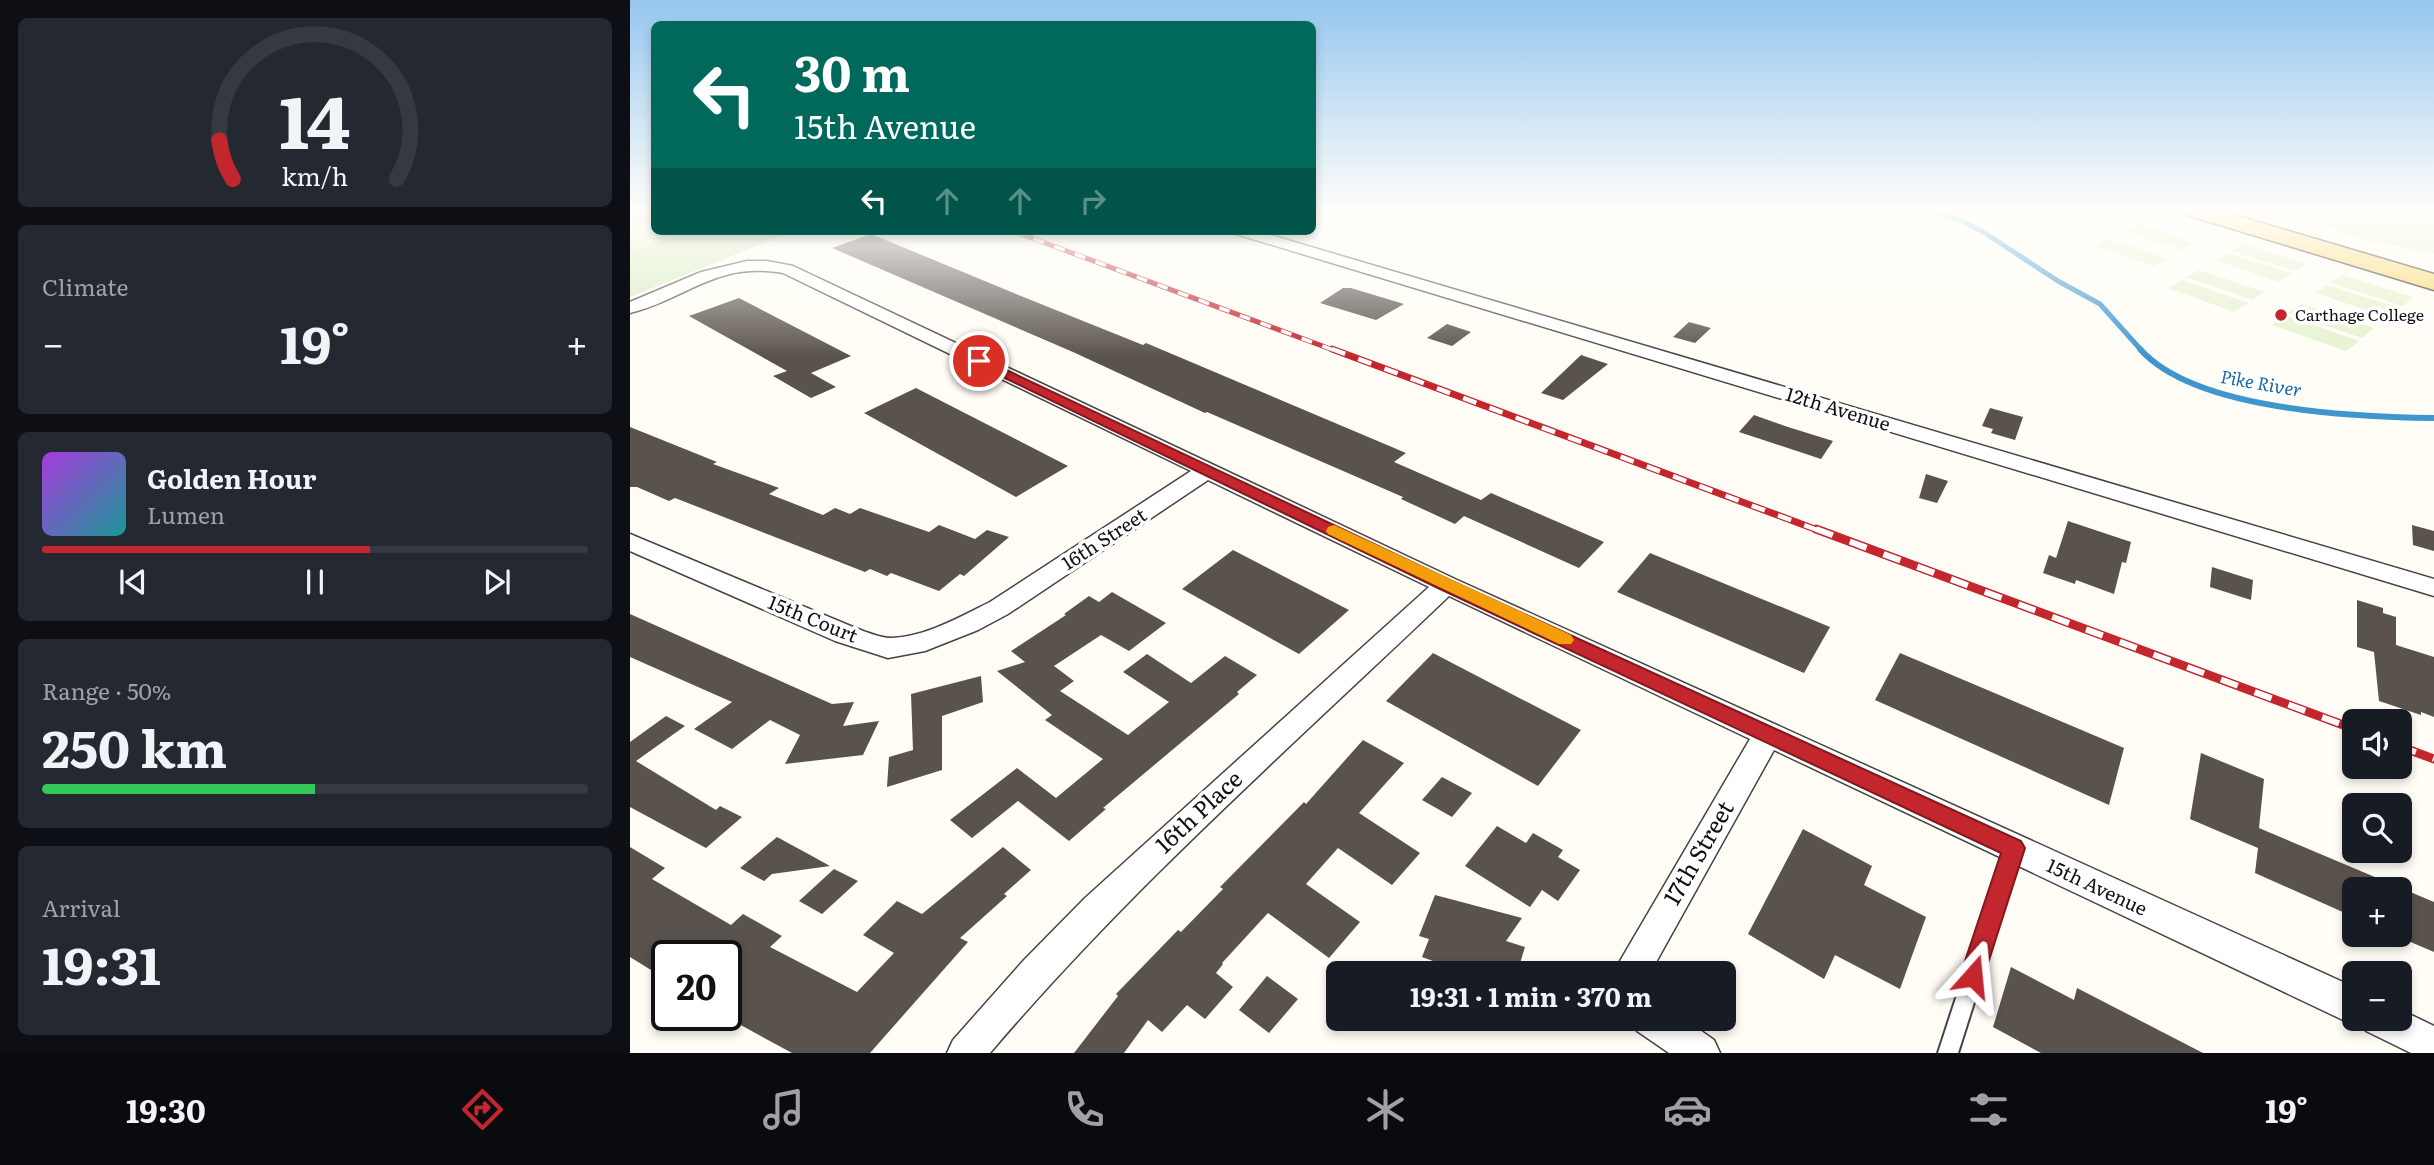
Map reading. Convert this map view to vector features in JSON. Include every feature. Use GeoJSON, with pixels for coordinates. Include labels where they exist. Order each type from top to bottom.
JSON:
{"type":"FeatureCollection","features":[{"type":"Feature","properties":{"kind":"main road"},"geometry":{"type":"LineString","coordinates":[[2359,259],[2434,282]]}},
{"type":"Feature","properties":{"kind":"main road"},"geometry":{"type":"LineString","coordinates":[[2394,259],[2434,271]]}},
{"type":"Feature","properties":{"kind":"street","name":"12th Avenue"},"geometry":{"type":"LineString","coordinates":[[1335,259],[2434,588]]}},
{"type":"Feature","properties":{"kind":"street","name":"15th Avenue"},"geometry":{"type":"LineString","coordinates":[[630,308],[734,268],[761,265],[787,269],[1446,585],[2342,1000]]}},
{"type":"Feature","properties":{"kind":"street","name":"16th Street"},"geometry":{"type":"LineString","coordinates":[[999,608],[1208,470]]}},
{"type":"Feature","properties":{"kind":"street","name":"15th Court"},"geometry":{"type":"LineString","coordinates":[[630,542],[845,634],[888,648],[916,645],[969,624],[999,608]]}},
{"type":"Feature","properties":{"kind":"street","name":"16th Place"},"geometry":{"type":"LineString","coordinates":[[966,1053],[1036,972],[1097,909],[1446,585]]}},
{"type":"Feature","properties":{"kind":"street","name":"17th Street"},"geometry":{"type":"LineString","coordinates":[[1638,961],[1768,734]]}},
{"type":"Feature","properties":{"kind":"street"},"geometry":{"type":"LineString","coordinates":[[1669,1031],[1700,1053]]}},
{"type":"Feature","properties":{"kind":"street"},"geometry":{"type":"LineString","coordinates":[[2403,1031],[2433,1047]]}},
{"type":"Feature","properties":{"kind":"lane"},"geometry":{"type":"LineString","coordinates":[[1948,1053],[2014,848]]}},
{"type":"Feature","properties":{"kind":"green space"},"geometry":{"type":"Polygon","coordinates":[[[630,259],[724,259],[630,297],[630,259]]]}},
{"type":"Feature","properties":{"kind":"green space"},"geometry":{"type":"Polygon","coordinates":[[[2134,259],[2167,259],[2154,266],[2134,259]]]}},
{"type":"Feature","properties":{"kind":"green space"},"geometry":{"type":"Polygon","coordinates":[[[2247,259],[2292,274],[2280,282],[2215,260],[2247,259]]]}},
{"type":"Feature","properties":{"kind":"green space"},"geometry":{"type":"Polygon","coordinates":[[[2257,259],[2291,259],[2307,264],[2295,271],[2257,259]]]}},
{"type":"Feature","properties":{"kind":"green space"},"geometry":{"type":"Polygon","coordinates":[[[2199,270],[2265,292],[2252,300],[2186,277],[2199,270]]]}},
{"type":"Feature","properties":{"kind":"green space"},"geometry":{"type":"Polygon","coordinates":[[[2342,275],[2413,297],[2403,306],[2331,283],[2342,275]]]}},
{"type":"Feature","properties":{"kind":"green space"},"geometry":{"type":"Polygon","coordinates":[[[2182,280],[2248,303],[2234,312],[2168,288],[2182,280]]]}},
{"type":"Feature","properties":{"kind":"green space"},"geometry":{"type":"Polygon","coordinates":[[[2327,285],[2399,308],[2388,317],[2315,293],[2327,285]]]}},
{"type":"Feature","properties":{"kind":"green space"},"geometry":{"type":"Polygon","coordinates":[[[2301,304],[2374,328],[2362,338],[2288,313],[2301,304]]]}},
{"type":"Feature","properties":{"kind":"green space"},"geometry":{"type":"Polygon","coordinates":[[[2285,315],[2359,341],[2346,351],[2272,325],[2285,315]]]}},
{"type":"Feature","properties":{"kind":"building"},"geometry":{"type":"Polygon","coordinates":[[[858,259],[932,259],[1143,345],[1146,343],[1406,453],[1394,462],[1481,500],[1491,493],[1604,542],[1579,568],[1464,516],[1455,524],[1401,499],[1403,497],[1205,413],[1073,352],[858,259]]]}},
{"type":"Feature","properties":{"kind":"building"},"geometry":{"type":"Polygon","coordinates":[[[1343,288],[1404,304],[1376,320],[1320,303],[1343,288]]]}},
{"type":"Feature","properties":{"kind":"building"},"geometry":{"type":"Polygon","coordinates":[[[739,298],[851,356],[811,373],[836,387],[811,398],[773,376],[787,371],[689,316],[739,298]]]}},
{"type":"Feature","properties":{"kind":"building"},"geometry":{"type":"Polygon","coordinates":[[[1689,322],[1711,328],[1695,343],[1673,337],[1689,322]]]}},
{"type":"Feature","properties":{"kind":"building"},"geometry":{"type":"Polygon","coordinates":[[[1447,324],[1471,332],[1452,346],[1427,338],[1447,324]]]}},
{"type":"Feature","properties":{"kind":"building"},"geometry":{"type":"Polygon","coordinates":[[[1581,355],[1608,364],[1563,400],[1541,393],[1581,355]]]}},
{"type":"Feature","properties":{"kind":"building"},"geometry":{"type":"Polygon","coordinates":[[[916,388],[1068,466],[1016,497],[864,413],[916,388]]]}},
{"type":"Feature","properties":{"kind":"building"},"geometry":{"type":"Polygon","coordinates":[[[1990,408],[2023,417],[2015,440],[1991,433],[1993,429],[1982,426],[1990,408]]]}},
{"type":"Feature","properties":{"kind":"building"},"geometry":{"type":"Polygon","coordinates":[[[1754,415],[1833,441],[1821,459],[1739,432],[1754,415]]]}},
{"type":"Feature","properties":{"kind":"building"},"geometry":{"type":"Polygon","coordinates":[[[630,427],[717,462],[713,464],[779,488],[769,494],[823,515],[835,508],[850,514],[860,508],[929,532],[939,525],[975,539],[987,530],[1009,537],[964,576],[960,574],[939,591],[891,573],[887,576],[870,569],[865,572],[675,498],[669,501],[637,487],[630,487],[630,427]]]}},
{"type":"Feature","properties":{"kind":"building"},"geometry":{"type":"Polygon","coordinates":[[[1926,474],[1948,481],[1937,503],[1919,498],[1926,474]]]}},
{"type":"Feature","properties":{"kind":"building"},"geometry":{"type":"Polygon","coordinates":[[[2068,521],[2131,542],[2126,563],[2122,562],[2114,594],[2076,580],[2075,584],[2043,573],[2049,555],[2056,558],[2068,521]]]}},
{"type":"Feature","properties":{"kind":"building"},"geometry":{"type":"Polygon","coordinates":[[[2412,525],[2434,531],[2434,551],[2413,545],[2412,525]]]}},
{"type":"Feature","properties":{"kind":"building"},"geometry":{"type":"Polygon","coordinates":[[[1233,550],[1349,610],[1299,654],[1182,589],[1233,550]]]}},
{"type":"Feature","properties":{"kind":"building"},"geometry":{"type":"Polygon","coordinates":[[[1650,553],[1830,627],[1804,673],[1617,592],[1650,553]]]}},
{"type":"Feature","properties":{"kind":"building"},"geometry":{"type":"Polygon","coordinates":[[[2212,567],[2253,580],[2251,600],[2210,587],[2212,567]]]}},
{"type":"Feature","properties":{"kind":"building"},"geometry":{"type":"Polygon","coordinates":[[[1112,592],[1166,623],[1129,651],[1101,635],[1054,666],[1074,681],[1060,691],[1128,735],[1169,702],[1123,672],[1147,654],[1191,683],[1225,656],[1257,675],[1237,692],[1239,694],[1103,808],[1106,809],[1069,841],[1018,801],[972,838],[950,820],[1017,768],[1056,798],[1103,759],[1045,720],[1052,715],[997,671],[1025,662],[1011,651],[1066,615],[1064,614],[1089,596],[1099,602],[1112,592]]]}},
{"type":"Feature","properties":{"kind":"building"},"geometry":{"type":"Polygon","coordinates":[[[2357,600],[2383,608],[2383,613],[2396,617],[2396,645],[2434,657],[2434,717],[2379,701],[2374,652],[2357,647],[2357,600]]]}},
{"type":"Feature","properties":{"kind":"building"},"geometry":{"type":"Polygon","coordinates":[[[630,614],[832,704],[854,702],[843,726],[879,721],[863,755],[785,764],[800,735],[770,720],[732,749],[694,729],[732,702],[630,657],[630,614]]]}},
{"type":"Feature","properties":{"kind":"building"},"geometry":{"type":"Polygon","coordinates":[[[1433,653],[1581,730],[1538,786],[1386,701],[1433,653]]]}},
{"type":"Feature","properties":{"kind":"building"},"geometry":{"type":"Polygon","coordinates":[[[1900,653],[2124,748],[2109,805],[1875,700],[1900,653]]]}},
{"type":"Feature","properties":{"kind":"building"},"geometry":{"type":"Polygon","coordinates":[[[981,676],[983,702],[942,716],[942,770],[887,787],[889,757],[913,750],[911,694],[981,676]]]}},
{"type":"Feature","properties":{"kind":"building"},"geometry":{"type":"Polygon","coordinates":[[[666,716],[685,726],[636,761],[716,810],[720,806],[742,817],[706,848],[630,807],[630,742],[666,716]]]}},
{"type":"Feature","properties":{"kind":"building"},"geometry":{"type":"Polygon","coordinates":[[[1363,740],[1404,763],[1359,813],[1420,853],[1392,885],[1338,848],[1306,884],[1360,922],[1329,958],[1268,913],[1216,973],[1233,987],[1205,1019],[1187,1005],[1162,1032],[1148,1020],[1124,1053],[1074,1053],[1118,996],[1116,994],[1178,930],[1181,932],[1223,889],[1220,887],[1304,802],[1306,804],[1363,740]]]}},
{"type":"Feature","properties":{"kind":"building"},"geometry":{"type":"Polygon","coordinates":[[[2201,753],[2264,779],[2259,828],[2375,877],[2342,877],[2342,912],[2255,873],[2258,848],[2190,819],[2201,753]]]}},
{"type":"Feature","properties":{"kind":"building"},"geometry":{"type":"Polygon","coordinates":[[[1442,777],[1472,793],[1452,817],[1422,800],[1442,777]]]}},
{"type":"Feature","properties":{"kind":"building"},"geometry":{"type":"Polygon","coordinates":[[[1497,826],[1526,843],[1533,833],[1563,850],[1558,857],[1580,870],[1558,901],[1542,890],[1530,907],[1465,866],[1497,826]]]}},
{"type":"Feature","properties":{"kind":"building"},"geometry":{"type":"Polygon","coordinates":[[[1803,829],[1872,866],[1864,885],[1926,917],[1900,989],[1835,955],[1824,979],[1748,934],[1803,829]]]}},
{"type":"Feature","properties":{"kind":"building"},"geometry":{"type":"Polygon","coordinates":[[[777,837],[830,866],[772,874],[764,881],[740,868],[777,837]]]}},
{"type":"Feature","properties":{"kind":"building"},"geometry":{"type":"Polygon","coordinates":[[[630,847],[665,868],[652,879],[731,925],[743,914],[782,936],[770,947],[857,992],[894,953],[863,935],[897,901],[922,914],[1003,847],[1031,870],[1004,894],[1007,896],[960,938],[968,942],[870,1053],[792,1053],[742,1026],[742,940],[651,940],[651,970],[630,957],[630,847]]]}},
{"type":"Feature","properties":{"kind":"building"},"geometry":{"type":"Polygon","coordinates":[[[834,869],[858,881],[822,914],[799,901],[834,869]]]}},
{"type":"Feature","properties":{"kind":"building"},"geometry":{"type":"Polygon","coordinates":[[[2412,893],[2434,902],[2434,952],[2412,943],[2412,893]]]}},
{"type":"Feature","properties":{"kind":"building"},"geometry":{"type":"Polygon","coordinates":[[[1435,895],[1522,918],[1506,941],[1525,947],[1521,961],[1433,961],[1422,957],[1429,939],[1419,936],[1435,895]]]}},
{"type":"Feature","properties":{"kind":"building"},"geometry":{"type":"Polygon","coordinates":[[[2011,967],[2074,1000],[2077,988],[2203,1053],[2041,1053],[1993,1027],[2011,967]]]}},
{"type":"Feature","properties":{"kind":"building"},"geometry":{"type":"Polygon","coordinates":[[[1267,976],[1298,999],[1269,1033],[1239,1010],[1267,976]]]}},
{"type":"Feature","properties":{"kind":"waterway","name":"Pike River"},"geometry":{"type":"LineString","coordinates":[[2025,259],[2100,304],[2141,350]]}},
{"type":"Feature","properties":{"kind":"waterway","name":"Pike River"},"geometry":{"type":"LineString","coordinates":[[2141,350],[2165,370],[2198,386],[2237,398],[2321,412],[2434,418]]}},
{"type":"Feature","properties":{"kind":"railway"},"geometry":{"type":"LineString","coordinates":[[1089,259],[1336,351]]}},
{"type":"Feature","properties":{"kind":"railway"},"geometry":{"type":"LineString","coordinates":[[1332,349],[1820,531]]}},
{"type":"Feature","properties":{"kind":"railway"},"geometry":{"type":"LineString","coordinates":[[1816,529],[2342,725]]}},
{"type":"Feature","properties":{"kind":"railway"},"geometry":{"type":"LineString","coordinates":[[2412,751],[2434,759]]}},
{"type":"Feature","properties":{"kind":"slow traffic"},"geometry":{"type":"LineString","coordinates":[[1334,531],[1565,640]]}},
{"type":"Feature","properties":{"kind":"place","name":"Carthage College"},"geometry":{"type":"Point","coordinates":[2281,315]}},
{"type":"Feature","properties":{"kind":"route"},"geometry":{"type":"LineString","coordinates":[[979,361],[1446,585],[2014,848],[1973,976]]}}]}
